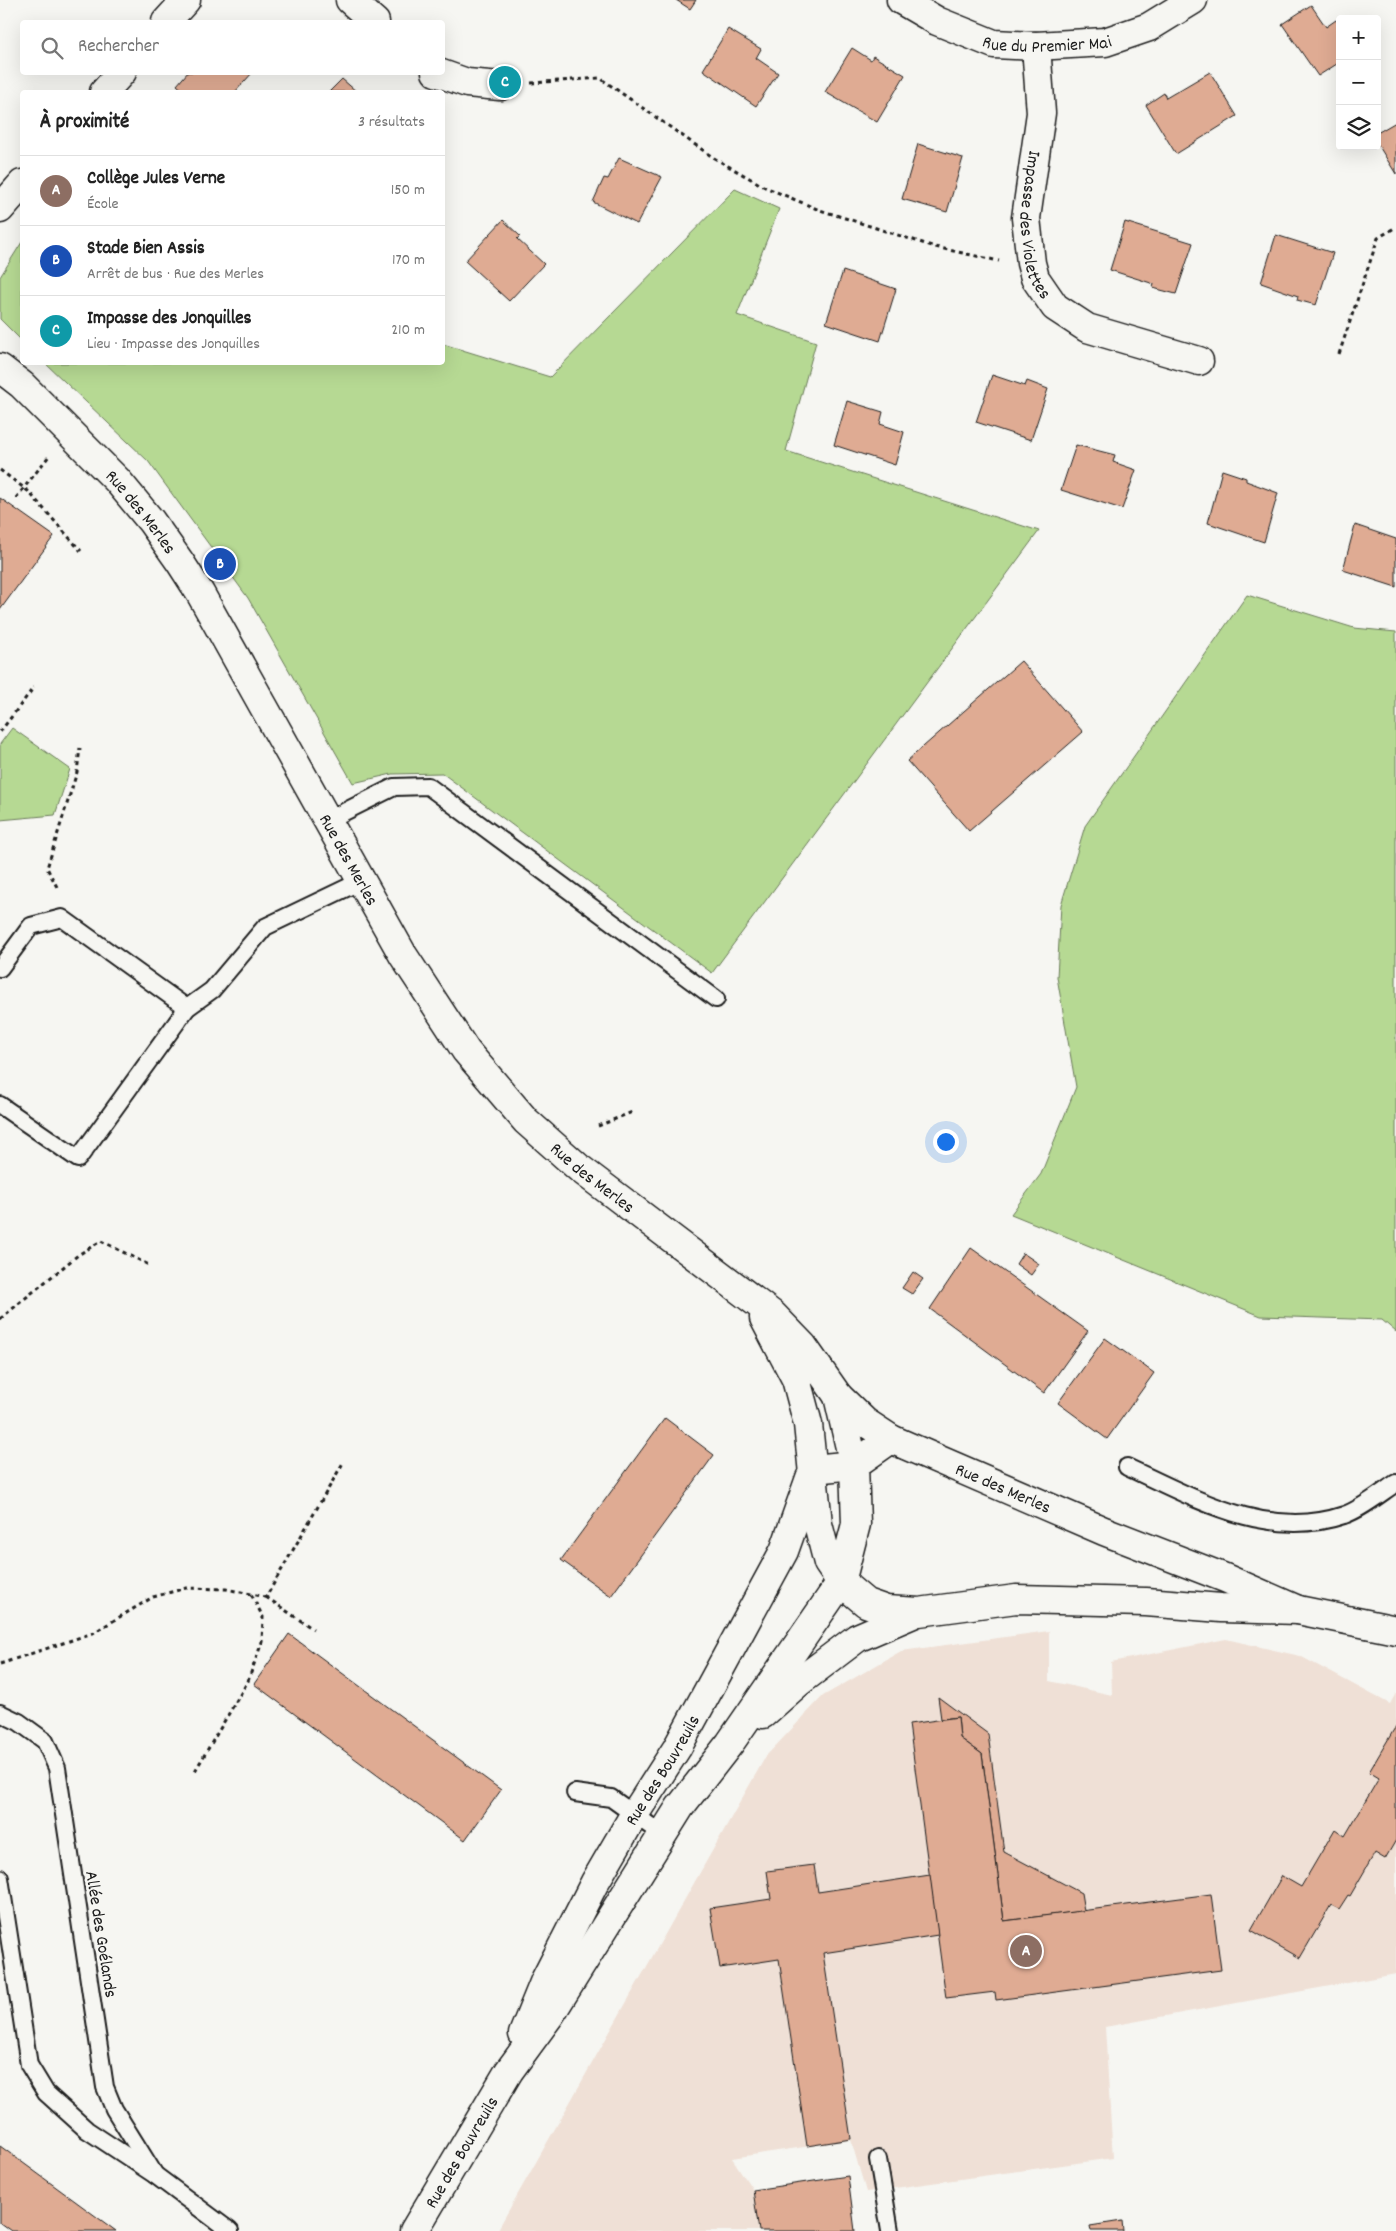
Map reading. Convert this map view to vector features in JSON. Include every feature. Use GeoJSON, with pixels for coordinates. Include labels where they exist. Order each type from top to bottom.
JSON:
{"type":"FeatureCollection","features":[{"type":"Feature","properties":{"kind":"street"},"geometry":{"type":"LineString","coordinates":[[168,20],[186,0]]}},
{"type":"Feature","properties":{"kind":"street"},"geometry":{"type":"LineString","coordinates":[[350,0],[374,20]]}},
{"type":"Feature","properties":{"kind":"street","name":"Rue du Premier Mai"},"geometry":{"type":"LineString","coordinates":[[901,0],[937,21],[994,44],[1036,46],[1105,42],[1149,27],[1193,0]]}},
{"type":"Feature","properties":{"kind":"street","name":"Impasse des Violettes"},"geometry":{"type":"LineString","coordinates":[[1036,46],[1041,113],[1026,218],[1031,263],[1035,278],[1055,307],[1087,328],[1199,361]]}},
{"type":"Feature","properties":{"kind":"street"},"geometry":{"type":"LineString","coordinates":[[106,90],[119,75]]}},
{"type":"Feature","properties":{"kind":"street"},"geometry":{"type":"LineString","coordinates":[[445,75],[467,82],[500,86]]}},
{"type":"Feature","properties":{"kind":"street"},"geometry":{"type":"LineString","coordinates":[[0,209],[20,186]]}},
{"type":"Feature","properties":{"kind":"street","name":"Rue des Merles"},"geometry":{"type":"LineString","coordinates":[[1,371],[22,385],[117,480],[151,521],[200,592],[403,955],[466,1051],[526,1120],[578,1168],[774,1315],[803,1346],[838,1396],[865,1422],[891,1439],[1104,1531],[1225,1578],[1298,1610]]}},
{"type":"Feature","properties":{"kind":"street","name":"Rue des Merles"},"geometry":{"type":"LineString","coordinates":[[754,1299],[796,1379],[808,1424],[820,1531],[828,1563],[841,1582],[866,1603],[886,1610],[919,1612],[1016,1599],[1146,1602],[1222,1608],[1298,1610],[1396,1630]]}},
{"type":"Feature","properties":{"kind":"street"},"geometry":{"type":"LineString","coordinates":[[730,1743],[841,1582],[856,1524],[854,1464],[838,1396]]}},
{"type":"Feature","properties":{"kind":"street"},"geometry":{"type":"LineString","coordinates":[[813,1469],[854,1464],[891,1439]]}},
{"type":"Feature","properties":{"kind":"street","name":"Rue des Bouvreuils"},"geometry":{"type":"LineString","coordinates":[[509,2071],[545,1980],[595,1882],[634,1815],[677,1748],[784,1550],[813,1469]]}},
{"type":"Feature","properties":{"kind":"street"},"geometry":{"type":"LineString","coordinates":[[730,1743],[799,1682],[856,1638],[919,1612]]}},
{"type":"Feature","properties":{"kind":"street","name":"Rue des Bouvreuils"},"geometry":{"type":"LineString","coordinates":[[414,2231],[509,2071],[550,2015],[680,1807],[730,1743]]}},
{"type":"Feature","properties":{"kind":"lane"},"geometry":{"type":"LineString","coordinates":[[328,820],[394,787],[428,786],[716,999]]}},
{"type":"Feature","properties":{"kind":"lane"},"geometry":{"type":"LineString","coordinates":[[0,1105],[78,1159],[187,1008],[212,990],[265,927],[361,881]]}},
{"type":"Feature","properties":{"kind":"lane"},"geometry":{"type":"LineString","coordinates":[[0,968],[30,926],[62,918],[187,1008]]}},
{"type":"Feature","properties":{"kind":"lane"},"geometry":{"type":"LineString","coordinates":[[1127,1467],[1213,1506],[1247,1518],[1297,1524],[1346,1515],[1396,1484]]}},
{"type":"Feature","properties":{"kind":"lane","name":"Allée des Goélands"},"geometry":{"type":"LineString","coordinates":[[0,1713],[19,1722],[44,1741],[57,1768],[105,2087],[114,2109],[155,2175]]}},
{"type":"Feature","properties":{"kind":"lane"},"geometry":{"type":"LineString","coordinates":[[575,1794],[611,1798],[662,1835]]}},
{"type":"Feature","properties":{"kind":"lane","name":"Allée des Goélands"},"geometry":{"type":"LineString","coordinates":[[0,1878],[29,2065],[46,2093],[87,2130],[155,2175],[230,2231]]}},
{"type":"Feature","properties":{"kind":"lane"},"geometry":{"type":"LineString","coordinates":[[878,2159],[890,2231]]}},
{"type":"Feature","properties":{"kind":"path"},"geometry":{"type":"LineString","coordinates":[[500,86],[600,78],[714,158],[765,187],[817,208],[935,247],[994,261],[1031,263]]}},
{"type":"Feature","properties":{"kind":"path"},"geometry":{"type":"LineString","coordinates":[[1339,354],[1378,238],[1396,227]]}},
{"type":"Feature","properties":{"kind":"path"},"geometry":{"type":"LineString","coordinates":[[16,498],[50,454]]}},
{"type":"Feature","properties":{"kind":"path"},"geometry":{"type":"LineString","coordinates":[[0,470],[24,488],[81,551]]}},
{"type":"Feature","properties":{"kind":"path"},"geometry":{"type":"LineString","coordinates":[[0,732],[34,687]]}},
{"type":"Feature","properties":{"kind":"path"},"geometry":{"type":"LineString","coordinates":[[57,888],[47,868],[77,772],[80,748]]}},
{"type":"Feature","properties":{"kind":"path"},"geometry":{"type":"LineString","coordinates":[[598,1126],[635,1111]]}},
{"type":"Feature","properties":{"kind":"path"},"geometry":{"type":"LineString","coordinates":[[0,1319],[78,1255],[102,1241],[149,1265]]}},
{"type":"Feature","properties":{"kind":"path"},"geometry":{"type":"LineString","coordinates":[[266,1597],[343,1462]]}},
{"type":"Feature","properties":{"kind":"path"},"geometry":{"type":"LineString","coordinates":[[0,1664],[93,1632],[153,1598],[186,1588],[226,1589],[266,1597],[313,1629]]}},
{"type":"Feature","properties":{"kind":"path"},"geometry":{"type":"LineString","coordinates":[[195,1771],[248,1681],[262,1642],[263,1617],[250,1594]]}},
{"type":"Feature","properties":{"kind":"shaded area"},"geometry":{"type":"Polygon","coordinates":[[[1049,1631],[1049,1681],[1112,1695],[1111,1662],[1226,1639],[1300,1656],[1390,1704],[1396,1693],[1396,1974],[1105,2027],[1113,2158],[866,2192],[851,2140],[732,2158],[753,2190],[759,2231],[497,2231],[766,1756],[823,1696],[901,1651],[1049,1631]]]}},
{"type":"Feature","properties":{"kind":"green space"},"geometry":{"type":"Polygon","coordinates":[[[735,189],[779,209],[737,315],[816,342],[786,451],[1039,531],[712,973],[442,773],[392,774],[353,783],[248,598],[148,461],[47,365],[445,365],[445,345],[550,377],[735,189]]]}},
{"type":"Feature","properties":{"kind":"green space"},"geometry":{"type":"Polygon","coordinates":[[[20,245],[20,339],[0,319],[0,277],[20,245]]]}},
{"type":"Feature","properties":{"kind":"green space"},"geometry":{"type":"Polygon","coordinates":[[[1247,595],[1354,628],[1396,632],[1396,1332],[1382,1320],[1261,1316],[1011,1214],[1041,1174],[1076,1087],[1057,977],[1061,905],[1085,826],[1247,595]]]}},
{"type":"Feature","properties":{"kind":"green space"},"geometry":{"type":"Polygon","coordinates":[[[12,728],[70,769],[55,815],[0,820],[0,744],[12,728]]]}},
{"type":"Feature","properties":{"kind":"building"},"geometry":{"type":"Polygon","coordinates":[[[676,0],[696,0],[690,9],[676,0]]]}},
{"type":"Feature","properties":{"kind":"building"},"geometry":{"type":"Polygon","coordinates":[[[1311,5],[1326,27],[1336,20],[1336,65],[1318,76],[1282,24],[1311,5]]]}},
{"type":"Feature","properties":{"kind":"building"},"geometry":{"type":"Polygon","coordinates":[[[728,29],[761,49],[756,58],[778,73],[756,106],[703,70],[728,29]]]}},
{"type":"Feature","properties":{"kind":"building"},"geometry":{"type":"Polygon","coordinates":[[[852,48],[871,60],[873,56],[905,75],[877,122],[825,92],[852,48]]]}},
{"type":"Feature","properties":{"kind":"building"},"geometry":{"type":"Polygon","coordinates":[[[1210,72],[1237,116],[1176,154],[1146,105],[1164,93],[1166,98],[1210,72]]]}},
{"type":"Feature","properties":{"kind":"building"},"geometry":{"type":"Polygon","coordinates":[[[185,75],[250,75],[237,90],[183,90],[177,85],[185,75]]]}},
{"type":"Feature","properties":{"kind":"building"},"geometry":{"type":"Polygon","coordinates":[[[342,79],[355,90],[331,90],[342,79]]]}},
{"type":"Feature","properties":{"kind":"building"},"geometry":{"type":"Polygon","coordinates":[[[1396,122],[1396,174],[1381,150],[1381,131],[1396,122]]]}},
{"type":"Feature","properties":{"kind":"building"},"geometry":{"type":"Polygon","coordinates":[[[918,144],[963,158],[947,212],[902,199],[918,144]]]}},
{"type":"Feature","properties":{"kind":"building"},"geometry":{"type":"Polygon","coordinates":[[[619,158],[662,177],[637,224],[593,202],[604,178],[608,179],[619,158]]]}},
{"type":"Feature","properties":{"kind":"building"},"geometry":{"type":"Polygon","coordinates":[[[503,220],[520,236],[517,239],[544,264],[509,301],[465,261],[503,220]]]}},
{"type":"Feature","properties":{"kind":"building"},"geometry":{"type":"Polygon","coordinates":[[[1125,222],[1193,243],[1176,294],[1153,288],[1154,284],[1110,270],[1125,222]]]}},
{"type":"Feature","properties":{"kind":"building"},"geometry":{"type":"Polygon","coordinates":[[[1276,235],[1333,253],[1316,305],[1297,300],[1298,296],[1261,283],[1276,235]]]}},
{"type":"Feature","properties":{"kind":"building"},"geometry":{"type":"Polygon","coordinates":[[[843,271],[896,289],[880,341],[826,323],[843,271]]]}},
{"type":"Feature","properties":{"kind":"building"},"geometry":{"type":"Polygon","coordinates":[[[992,375],[1025,386],[1027,381],[1048,389],[1031,440],[976,422],[992,375]]]}},
{"type":"Feature","properties":{"kind":"building"},"geometry":{"type":"Polygon","coordinates":[[[847,401],[883,412],[880,424],[904,432],[895,465],[834,445],[847,401]]]}},
{"type":"Feature","properties":{"kind":"building"},"geometry":{"type":"Polygon","coordinates":[[[1076,445],[1115,455],[1113,462],[1136,470],[1122,509],[1061,490],[1076,445]]]}},
{"type":"Feature","properties":{"kind":"building"},"geometry":{"type":"Polygon","coordinates":[[[1222,470],[1246,478],[1246,481],[1278,493],[1264,542],[1208,523],[1222,470]]]}},
{"type":"Feature","properties":{"kind":"building"},"geometry":{"type":"Polygon","coordinates":[[[0,498],[54,536],[0,610],[0,498]]]}},
{"type":"Feature","properties":{"kind":"building"},"geometry":{"type":"Polygon","coordinates":[[[1355,525],[1396,539],[1396,587],[1343,570],[1355,525]]]}},
{"type":"Feature","properties":{"kind":"building"},"geometry":{"type":"Polygon","coordinates":[[[1021,661],[1083,732],[969,831],[907,761],[1021,661]]]}},
{"type":"Feature","properties":{"kind":"building"},"geometry":{"type":"Polygon","coordinates":[[[971,1248],[1088,1331],[1044,1393],[930,1309],[971,1248]]]}},
{"type":"Feature","properties":{"kind":"building"},"geometry":{"type":"Polygon","coordinates":[[[1023,1253],[1039,1264],[1031,1275],[1016,1264],[1023,1253]]]}},
{"type":"Feature","properties":{"kind":"building"},"geometry":{"type":"Polygon","coordinates":[[[913,1272],[923,1279],[912,1294],[902,1288],[913,1272]]]}},
{"type":"Feature","properties":{"kind":"building"},"geometry":{"type":"Polygon","coordinates":[[[1105,1338],[1154,1373],[1107,1439],[1058,1403],[1105,1338]]]}},
{"type":"Feature","properties":{"kind":"building"},"geometry":{"type":"Polygon","coordinates":[[[665,1418],[714,1455],[611,1596],[561,1560],[665,1418]]]}},
{"type":"Feature","properties":{"kind":"building"},"geometry":{"type":"Polygon","coordinates":[[[289,1634],[501,1790],[465,1840],[254,1684],[289,1634]]]}},
{"type":"Feature","properties":{"kind":"building"},"geometry":{"type":"Polygon","coordinates":[[[938,1697],[988,1734],[1004,1852],[1081,1893],[1084,1911],[1004,1921],[982,1754],[960,1738],[958,1717],[941,1719],[938,1697]]]}},
{"type":"Feature","properties":{"kind":"building"},"geometry":{"type":"Polygon","coordinates":[[[958,1717],[960,1738],[982,1754],[1004,1921],[1211,1894],[1221,1970],[996,2000],[995,1992],[946,1998],[909,1724],[958,1717]]]}},
{"type":"Feature","properties":{"kind":"building"},"geometry":{"type":"Polygon","coordinates":[[[1396,1726],[1396,1840],[1385,1859],[1375,1853],[1350,1896],[1348,1895],[1339,1909],[1331,1905],[1300,1958],[1251,1930],[1282,1876],[1301,1887],[1335,1829],[1345,1836],[1379,1778],[1369,1772],[1396,1726]]]}},
{"type":"Feature","properties":{"kind":"building"},"geometry":{"type":"Polygon","coordinates":[[[814,1865],[818,1892],[930,1875],[938,1935],[823,1953],[851,2139],[807,2146],[779,1959],[720,1968],[710,1908],[771,1899],[767,1871],[814,1865]]]}},
{"type":"Feature","properties":{"kind":"building"},"geometry":{"type":"Polygon","coordinates":[[[0,2146],[116,2231],[11,2231],[0,2223],[0,2146]]]}},
{"type":"Feature","properties":{"kind":"building"},"geometry":{"type":"Polygon","coordinates":[[[848,2176],[855,2231],[759,2231],[753,2190],[848,2176]]]}},
{"type":"Feature","properties":{"kind":"building"},"geometry":{"type":"Polygon","coordinates":[[[1122,2221],[1123,2231],[1091,2231],[1090,2226],[1122,2221]]]}},
{"type":"Feature","properties":{"kind":"place","name":"Impasse des Jonquilles"},"geometry":{"type":"Point","coordinates":[505,82]}},
{"type":"Feature","properties":{"kind":"place","name":"Stade Bien Assis"},"geometry":{"type":"Point","coordinates":[220,564]}},
{"type":"Feature","properties":{"kind":"place","name":"Collège Jules Verne"},"geometry":{"type":"Point","coordinates":[1026,1951]}}]}
